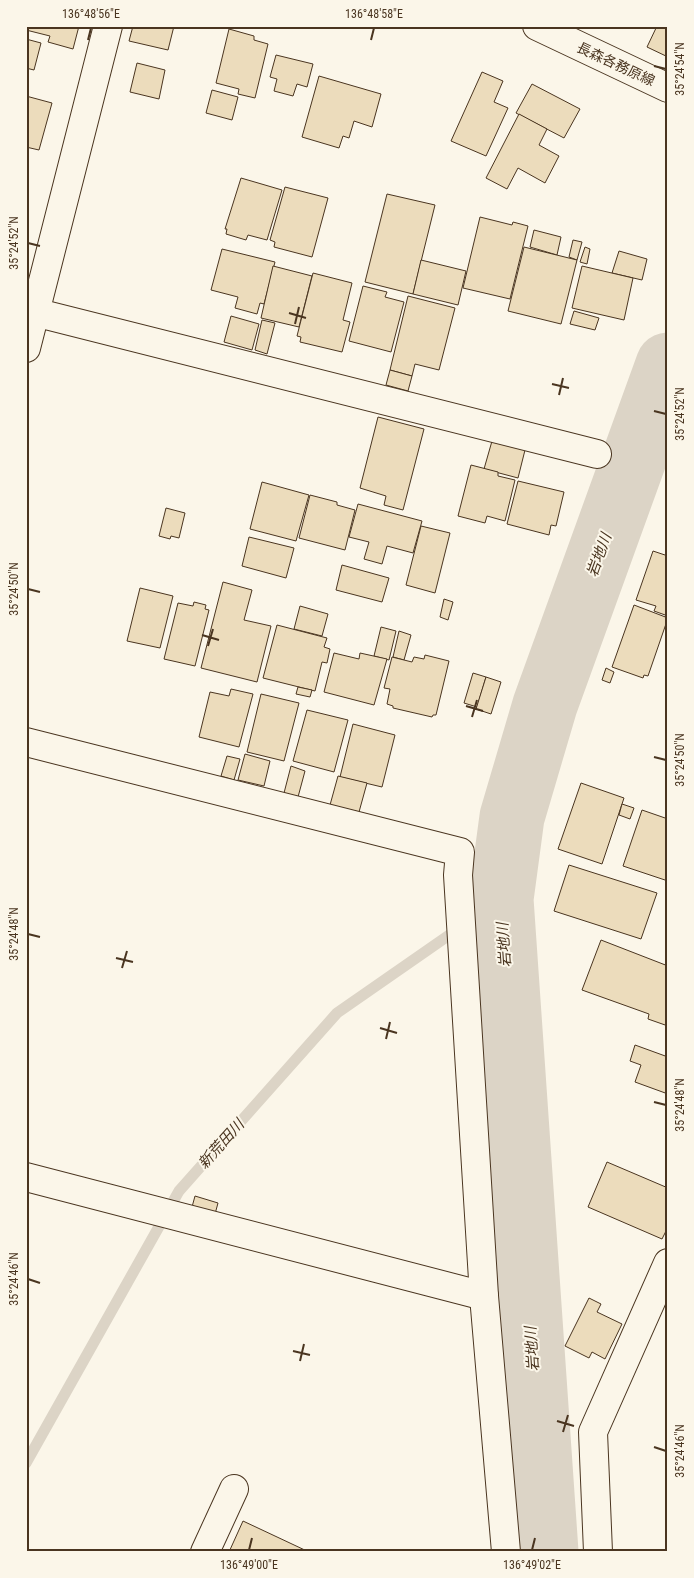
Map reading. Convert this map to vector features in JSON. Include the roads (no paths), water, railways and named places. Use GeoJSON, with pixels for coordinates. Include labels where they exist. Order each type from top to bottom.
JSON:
{"type":"FeatureCollection","features":[{"type":"Feature","properties":{"kind":"street"},"geometry":{"type":"LineString","coordinates":[[26,348],[31,311],[108,26]]}},
{"type":"Feature","properties":{"kind":"street","name":"長森各務原線"},"geometry":{"type":"LineString","coordinates":[[536,26],[668,88]]}},
{"type":"Feature","properties":{"kind":"street"},"geometry":{"type":"LineString","coordinates":[[31,311],[597,454]]}},
{"type":"Feature","properties":{"kind":"street"},"geometry":{"type":"LineString","coordinates":[[26,742],[460,852],[458,875],[484,1296],[506,1552]]}},
{"type":"Feature","properties":{"kind":"street"},"geometry":{"type":"LineString","coordinates":[[26,1177],[484,1296]]}},
{"type":"Feature","properties":{"kind":"street"},"geometry":{"type":"LineString","coordinates":[[598,1552],[593,1432],[668,1263]]}},
{"type":"Feature","properties":{"kind":"street"},"geometry":{"type":"LineString","coordinates":[[205,1552],[234,1489]]}},
{"type":"Feature","properties":{"kind":"waterway","name":"岩地川"},"geometry":{"type":"LineString","coordinates":[[546,1552],[501,899],[512,817],[545,705],[668,365]]}},
{"type":"Feature","properties":{"kind":"waterway","name":"新荒田川"},"geometry":{"type":"LineString","coordinates":[[26,1463],[179,1191],[337,1013],[501,899]]}}]}
